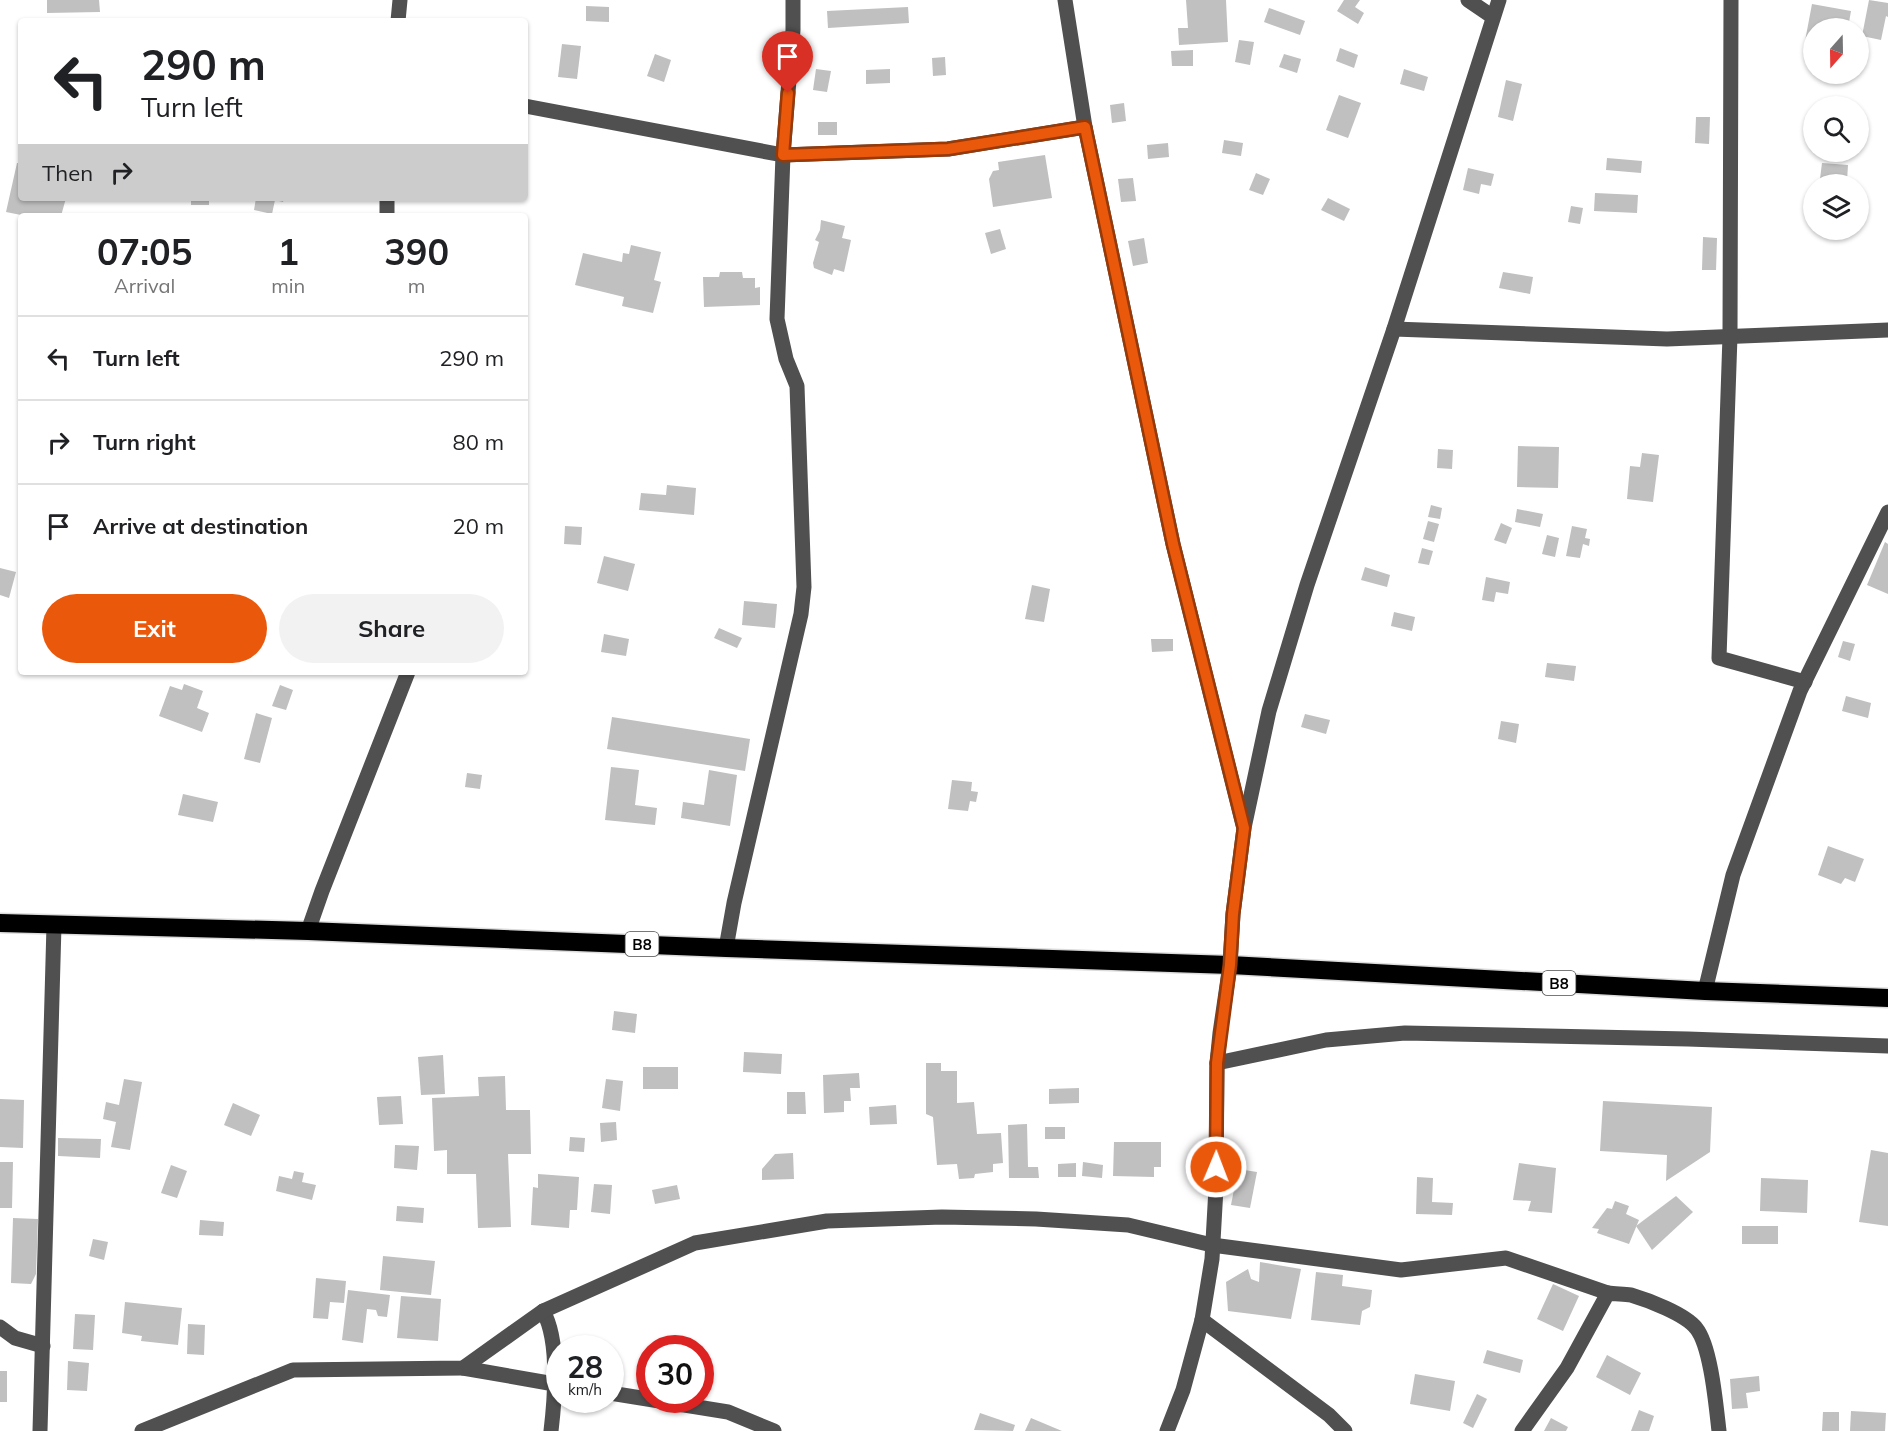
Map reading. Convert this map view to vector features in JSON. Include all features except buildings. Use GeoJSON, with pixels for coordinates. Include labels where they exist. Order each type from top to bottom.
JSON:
{"type":"FeatureCollection","features":[{"type":"Feature","properties":{"kind":"highway","name":"B8"},"geometry":{"type":"LineString","coordinates":[[0,923],[308,931],[1230,965],[1705,992],[1888,998]]}},
{"type":"Feature","properties":{"kind":"street"},"geometry":{"type":"LineString","coordinates":[[398,18],[400,0]]}},
{"type":"Feature","properties":{"kind":"street"},"geometry":{"type":"LineString","coordinates":[[726,948],[734,903],[801,615],[804,587],[797,386],[786,359],[777,319],[783,155],[793,30],[793,0]]}},
{"type":"Feature","properties":{"kind":"street"},"geometry":{"type":"LineString","coordinates":[[1065,0],[1085,127],[1173,544],[1244,828]]}},
{"type":"Feature","properties":{"kind":"street"},"geometry":{"type":"LineString","coordinates":[[1468,0],[1493,17]]}},
{"type":"Feature","properties":{"kind":"street"},"geometry":{"type":"LineString","coordinates":[[1167,1431],[1183,1390],[1202,1320],[1212,1245],[1216,1188],[1217,1063],[1230,965],[1233,914],[1244,828],[1269,711],[1307,585],[1394,329],[1499,0]]}},
{"type":"Feature","properties":{"kind":"street"},"geometry":{"type":"LineString","coordinates":[[1731,0],[1730,336],[1719,658],[1804,682]]}},
{"type":"Feature","properties":{"kind":"street"},"geometry":{"type":"LineString","coordinates":[[528,107],[783,155],[948,149],[1085,127]]}},
{"type":"Feature","properties":{"kind":"street"},"geometry":{"type":"LineString","coordinates":[[1394,329],[1667,339],[1888,330]]}},
{"type":"Feature","properties":{"kind":"street"},"geometry":{"type":"LineString","coordinates":[[1705,992],[1733,875],[1804,682],[1888,512]]}},
{"type":"Feature","properties":{"kind":"street"},"geometry":{"type":"LineString","coordinates":[[308,931],[321,891],[407,675]]}},
{"type":"Feature","properties":{"kind":"street"},"geometry":{"type":"LineString","coordinates":[[40,1431],[54,925]]}},
{"type":"Feature","properties":{"kind":"street"},"geometry":{"type":"LineString","coordinates":[[1217,1063],[1326,1040],[1405,1033],[1888,1046]]}},
{"type":"Feature","properties":{"kind":"street"},"geometry":{"type":"LineString","coordinates":[[463,1368],[543,1311],[695,1243],[826,1221],[942,1216],[1036,1219],[1128,1226],[1212,1245],[1401,1270],[1506,1258],[1608,1293],[1631,1296],[1670,1311],[1690,1322],[1698,1330],[1710,1365],[1719,1431]]}},
{"type":"Feature","properties":{"kind":"street"},"geometry":{"type":"LineString","coordinates":[[1522,1431],[1567,1368],[1608,1293]]}},
{"type":"Feature","properties":{"kind":"street"},"geometry":{"type":"LineString","coordinates":[[543,1311],[549,1322],[550,1335]]}},
{"type":"Feature","properties":{"kind":"street"},"geometry":{"type":"LineString","coordinates":[[1202,1320],[1329,1415],[1345,1431]]}},
{"type":"Feature","properties":{"kind":"street"},"geometry":{"type":"LineString","coordinates":[[0,1328],[15,1338],[43,1346]]}},
{"type":"Feature","properties":{"kind":"street"},"geometry":{"type":"LineString","coordinates":[[142,1431],[293,1370],[463,1368],[546,1382]]}},
{"type":"Feature","properties":{"kind":"street"},"geometry":{"type":"LineString","coordinates":[[624,1395],[728,1412],[749,1426],[774,1431]]}},
{"type":"Feature","properties":{"kind":"street"},"geometry":{"type":"LineString","coordinates":[[551,1431],[553,1413]]}},
{"type":"Feature","properties":{"kind":"route"},"geometry":{"type":"LineString","coordinates":[[788,93],[783,155],[948,149],[1085,127],[1173,544],[1244,828],[1217,1063],[1216,1167]]}}]}
